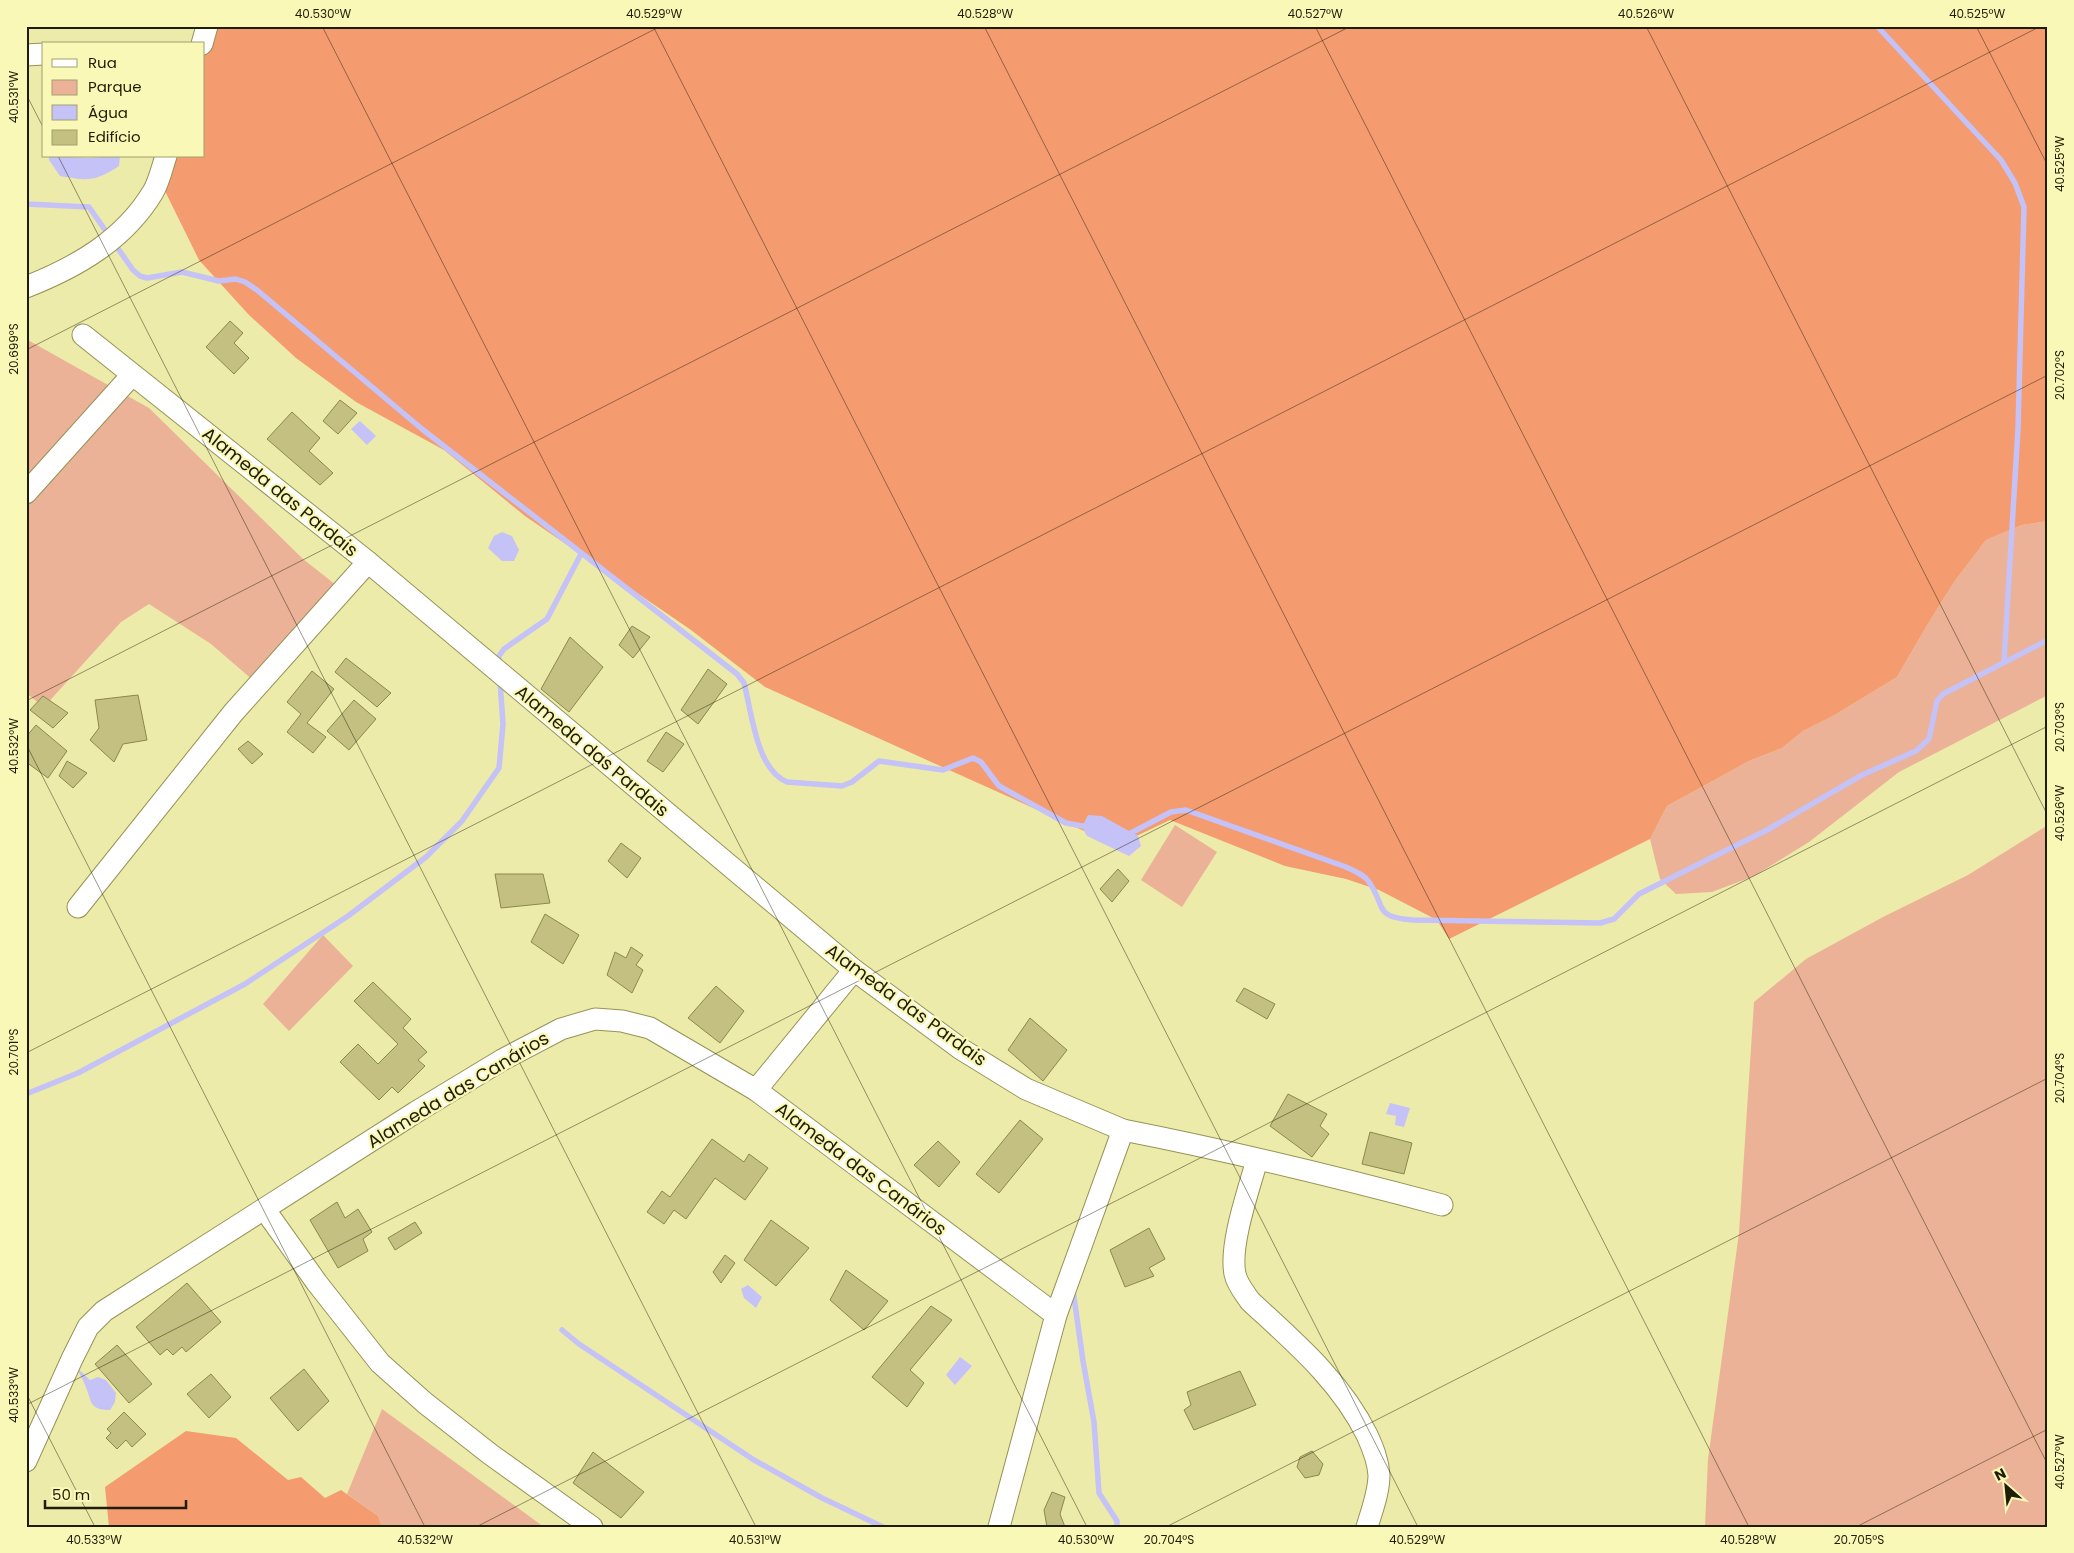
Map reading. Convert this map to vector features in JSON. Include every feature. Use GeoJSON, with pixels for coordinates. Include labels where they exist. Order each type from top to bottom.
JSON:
{"type":"FeatureCollection","features":[{"type":"Feature","properties":{"kind":"street"},"geometry":{"type":"LineString","coordinates":[[203,42],[207,26]]}},
{"type":"Feature","properties":{"kind":"street"},"geometry":{"type":"LineString","coordinates":[[26,55],[42,54]]}},
{"type":"Feature","properties":{"kind":"street"},"geometry":{"type":"LineString","coordinates":[[26,287],[86,260],[118,236],[135,218],[154,191],[165,158]]}},
{"type":"Feature","properties":{"kind":"street","name":"Alameda das Pardais"},"geometry":{"type":"LineString","coordinates":[[83,335],[368,562],[854,970],[960,1050],[1026,1089],[1123,1130],[1185,1142],[1347,1180],[1442,1205]]}},
{"type":"Feature","properties":{"kind":"street"},"geometry":{"type":"LineString","coordinates":[[26,493],[132,375]]}},
{"type":"Feature","properties":{"kind":"street"},"geometry":{"type":"LineString","coordinates":[[78,907],[233,713],[368,562]]}},
{"type":"Feature","properties":{"kind":"street"},"geometry":{"type":"LineString","coordinates":[[756,1090],[854,970]]}},
{"type":"Feature","properties":{"kind":"street","name":"Alameda das Canários"},"geometry":{"type":"LineString","coordinates":[[26,1462],[88,1327],[104,1311],[416,1112],[502,1060],[561,1029],[595,1019],[622,1021],[650,1028],[756,1090],[1056,1315]]}},
{"type":"Feature","properties":{"kind":"street"},"geometry":{"type":"LineString","coordinates":[[999,1527],[1056,1315],[1123,1130]]}},
{"type":"Feature","properties":{"kind":"street"},"geometry":{"type":"LineString","coordinates":[[1257,1160],[1239,1227],[1234,1260],[1235,1274],[1240,1287],[1250,1300],[1330,1378],[1355,1412],[1376,1455],[1379,1475],[1376,1498],[1367,1527]]}},
{"type":"Feature","properties":{"kind":"street"},"geometry":{"type":"LineString","coordinates":[[265,1210],[318,1283],[380,1362],[426,1403],[490,1454],[592,1527]]}},
{"type":"Feature","properties":{"kind":"green space"},"geometry":{"type":"Polygon","coordinates":[[[26,339],[149,408],[303,559],[350,596],[254,681],[211,644],[149,604],[121,622],[44,707],[26,693],[26,339]]]}},
{"type":"Feature","properties":{"kind":"green space"},"geometry":{"type":"Polygon","coordinates":[[[2048,521],[2048,695],[1899,772],[1809,842],[1754,876],[1712,892],[1676,894],[1660,879],[1650,839],[1667,806],[1749,761],[1782,748],[1803,731],[1833,716],[1897,677],[1954,582],[1986,540],[2022,525],[2048,521]]]}},
{"type":"Feature","properties":{"kind":"green space"},"geometry":{"type":"Polygon","coordinates":[[[1175,825],[1217,852],[1182,907],[1141,880],[1175,825]]]}},
{"type":"Feature","properties":{"kind":"green space"},"geometry":{"type":"Polygon","coordinates":[[[2048,825],[2048,1527],[1705,1527],[1708,1459],[1739,1233],[1754,1002],[1806,959],[1883,917],[1968,875],[2048,825]]]}},
{"type":"Feature","properties":{"kind":"green space"},"geometry":{"type":"Polygon","coordinates":[[[323,935],[353,966],[289,1031],[263,1004],[323,935]]]}},
{"type":"Feature","properties":{"kind":"green space"},"geometry":{"type":"Polygon","coordinates":[[[382,1409],[544,1527],[382,1527],[378,1516],[347,1494],[382,1409]]]}},
{"type":"Feature","properties":{"kind":"shaded area"},"geometry":{"type":"Polygon","coordinates":[[[202,26],[2048,26],[2048,521],[2022,525],[1986,540],[1954,582],[1897,677],[1833,716],[1803,731],[1782,748],[1749,761],[1667,806],[1650,839],[1449,939],[1437,920],[1379,890],[1346,879],[1285,866],[1170,820],[1128,840],[1102,839],[765,687],[691,630],[525,516],[444,450],[356,402],[296,358],[249,315],[199,260],[161,183],[167,158],[205,158],[202,26]]]}},
{"type":"Feature","properties":{"kind":"shaded area"},"geometry":{"type":"Polygon","coordinates":[[[186,1431],[236,1438],[288,1480],[301,1477],[325,1498],[341,1490],[378,1516],[382,1527],[109,1527],[105,1487],[186,1431]]]}},
{"type":"Feature","properties":{"kind":"water"},"geometry":{"type":"Polygon","coordinates":[[[49,158],[120,158],[119,166],[97,178],[91,179],[60,176],[49,158]]]}},
{"type":"Feature","properties":{"kind":"water"},"geometry":{"type":"Polygon","coordinates":[[[360,421],[376,436],[367,445],[351,429],[360,421]]]}},
{"type":"Feature","properties":{"kind":"water"},"geometry":{"type":"Polygon","coordinates":[[[502,532],[512,536],[519,550],[514,561],[502,561],[488,548],[494,536],[502,532]]]}},
{"type":"Feature","properties":{"kind":"water"},"geometry":{"type":"Polygon","coordinates":[[[1088,815],[1102,816],[1138,836],[1141,846],[1129,856],[1087,836],[1082,827],[1088,815]]]}},
{"type":"Feature","properties":{"kind":"water"},"geometry":{"type":"Polygon","coordinates":[[[1390,1103],[1410,1108],[1404,1127],[1395,1125],[1396,1116],[1386,1114],[1390,1103]]]}},
{"type":"Feature","properties":{"kind":"water"},"geometry":{"type":"Polygon","coordinates":[[[748,1285],[762,1297],[756,1308],[744,1298],[741,1289],[748,1285]]]}},
{"type":"Feature","properties":{"kind":"water"},"geometry":{"type":"Polygon","coordinates":[[[960,1357],[972,1366],[955,1385],[946,1375],[960,1357]]]}},
{"type":"Feature","properties":{"kind":"water"},"geometry":{"type":"Polygon","coordinates":[[[76,1367],[90,1380],[98,1377],[106,1380],[116,1393],[115,1402],[110,1410],[103,1410],[94,1406],[76,1367]]]}},
{"type":"Feature","properties":{"kind":"building"},"geometry":{"type":"Polygon","coordinates":[[[230,321],[243,333],[234,343],[249,358],[234,374],[206,347],[230,321]]]}},
{"type":"Feature","properties":{"kind":"building"},"geometry":{"type":"Polygon","coordinates":[[[340,400],[357,413],[338,434],[323,421],[340,400]]]}},
{"type":"Feature","properties":{"kind":"building"},"geometry":{"type":"Polygon","coordinates":[[[292,412],[320,438],[309,451],[333,473],[320,485],[267,439],[292,412]]]}},
{"type":"Feature","properties":{"kind":"building"},"geometry":{"type":"Polygon","coordinates":[[[632,626],[650,637],[633,658],[619,645],[632,626]]]}},
{"type":"Feature","properties":{"kind":"building"},"geometry":{"type":"Polygon","coordinates":[[[570,637],[603,667],[569,712],[541,689],[570,637]]]}},
{"type":"Feature","properties":{"kind":"building"},"geometry":{"type":"Polygon","coordinates":[[[346,658],[391,693],[377,707],[335,672],[346,658]]]}},
{"type":"Feature","properties":{"kind":"building"},"geometry":{"type":"Polygon","coordinates":[[[708,669],[727,684],[698,724],[681,710],[708,669]]]}},
{"type":"Feature","properties":{"kind":"building"},"geometry":{"type":"Polygon","coordinates":[[[312,671],[334,689],[307,723],[326,737],[313,753],[287,732],[301,714],[287,702],[312,671]]]}},
{"type":"Feature","properties":{"kind":"building"},"geometry":{"type":"Polygon","coordinates":[[[138,695],[147,740],[123,744],[114,762],[90,740],[99,728],[95,700],[138,695]]]}},
{"type":"Feature","properties":{"kind":"building"},"geometry":{"type":"Polygon","coordinates":[[[43,696],[68,713],[53,728],[30,710],[43,696]]]}},
{"type":"Feature","properties":{"kind":"building"},"geometry":{"type":"Polygon","coordinates":[[[354,700],[376,719],[349,750],[327,731],[354,700]]]}},
{"type":"Feature","properties":{"kind":"building"},"geometry":{"type":"Polygon","coordinates":[[[36,725],[67,751],[48,778],[26,762],[26,737],[36,725]]]}},
{"type":"Feature","properties":{"kind":"building"},"geometry":{"type":"Polygon","coordinates":[[[666,732],[684,744],[663,772],[647,761],[666,732]]]}},
{"type":"Feature","properties":{"kind":"building"},"geometry":{"type":"Polygon","coordinates":[[[248,741],[263,754],[252,764],[238,749],[248,741]]]}},
{"type":"Feature","properties":{"kind":"building"},"geometry":{"type":"Polygon","coordinates":[[[67,761],[87,773],[73,788],[59,776],[67,761]]]}},
{"type":"Feature","properties":{"kind":"building"},"geometry":{"type":"Polygon","coordinates":[[[621,843],[641,858],[627,878],[608,861],[621,843]]]}},
{"type":"Feature","properties":{"kind":"building"},"geometry":{"type":"Polygon","coordinates":[[[1118,869],[1129,881],[1112,902],[1100,889],[1118,869]]]}},
{"type":"Feature","properties":{"kind":"building"},"geometry":{"type":"Polygon","coordinates":[[[495,874],[543,874],[550,903],[501,908],[495,874]]]}},
{"type":"Feature","properties":{"kind":"building"},"geometry":{"type":"Polygon","coordinates":[[[545,914],[579,935],[563,964],[531,942],[545,914]]]}},
{"type":"Feature","properties":{"kind":"building"},"geometry":{"type":"Polygon","coordinates":[[[631,947],[643,955],[636,965],[643,970],[632,993],[607,975],[615,952],[626,958],[631,947]]]}},
{"type":"Feature","properties":{"kind":"building"},"geometry":{"type":"Polygon","coordinates":[[[373,982],[411,1019],[403,1028],[427,1052],[418,1060],[425,1066],[398,1093],[392,1087],[379,1100],[340,1062],[358,1044],[378,1064],[398,1044],[354,1001],[373,982]]]}},
{"type":"Feature","properties":{"kind":"building"},"geometry":{"type":"Polygon","coordinates":[[[716,986],[744,1011],[720,1043],[688,1018],[716,986]]]}},
{"type":"Feature","properties":{"kind":"building"},"geometry":{"type":"Polygon","coordinates":[[[1244,988],[1275,1004],[1267,1019],[1236,1001],[1244,988]]]}},
{"type":"Feature","properties":{"kind":"building"},"geometry":{"type":"Polygon","coordinates":[[[1030,1018],[1067,1050],[1043,1081],[1008,1050],[1030,1018]]]}},
{"type":"Feature","properties":{"kind":"building"},"geometry":{"type":"Polygon","coordinates":[[[1288,1094],[1327,1114],[1320,1126],[1329,1134],[1312,1157],[1270,1126],[1288,1094]]]}},
{"type":"Feature","properties":{"kind":"building"},"geometry":{"type":"Polygon","coordinates":[[[1020,1120],[1043,1139],[999,1193],[976,1174],[1020,1120]]]}},
{"type":"Feature","properties":{"kind":"building"},"geometry":{"type":"Polygon","coordinates":[[[1370,1132],[1412,1143],[1404,1174],[1362,1164],[1370,1132]]]}},
{"type":"Feature","properties":{"kind":"building"},"geometry":{"type":"Polygon","coordinates":[[[712,1139],[744,1162],[749,1154],[768,1168],[745,1200],[715,1178],[686,1219],[674,1210],[664,1224],[647,1212],[662,1191],[670,1197],[712,1139]]]}},
{"type":"Feature","properties":{"kind":"building"},"geometry":{"type":"Polygon","coordinates":[[[938,1141],[960,1162],[939,1187],[914,1165],[938,1141]]]}},
{"type":"Feature","properties":{"kind":"building"},"geometry":{"type":"Polygon","coordinates":[[[337,1202],[345,1218],[358,1209],[372,1232],[363,1239],[368,1251],[338,1268],[310,1220],[337,1202]]]}},
{"type":"Feature","properties":{"kind":"building"},"geometry":{"type":"Polygon","coordinates":[[[771,1220],[809,1248],[776,1286],[744,1260],[771,1220]]]}},
{"type":"Feature","properties":{"kind":"building"},"geometry":{"type":"Polygon","coordinates":[[[415,1222],[422,1233],[395,1250],[388,1238],[415,1222]]]}},
{"type":"Feature","properties":{"kind":"building"},"geometry":{"type":"Polygon","coordinates":[[[1149,1228],[1165,1259],[1149,1268],[1154,1276],[1125,1287],[1110,1250],[1149,1228]]]}},
{"type":"Feature","properties":{"kind":"building"},"geometry":{"type":"Polygon","coordinates":[[[725,1255],[735,1263],[721,1283],[713,1272],[725,1255]]]}},
{"type":"Feature","properties":{"kind":"building"},"geometry":{"type":"Polygon","coordinates":[[[846,1270],[888,1301],[864,1330],[830,1300],[846,1270]]]}},
{"type":"Feature","properties":{"kind":"building"},"geometry":{"type":"Polygon","coordinates":[[[187,1283],[221,1322],[186,1352],[182,1347],[173,1355],[167,1349],[160,1355],[136,1327],[187,1283]]]}},
{"type":"Feature","properties":{"kind":"building"},"geometry":{"type":"Polygon","coordinates":[[[931,1306],[952,1320],[910,1370],[924,1383],[907,1407],[872,1377],[931,1306]]]}},
{"type":"Feature","properties":{"kind":"building"},"geometry":{"type":"Polygon","coordinates":[[[117,1345],[152,1384],[129,1403],[95,1364],[117,1345]]]}},
{"type":"Feature","properties":{"kind":"building"},"geometry":{"type":"Polygon","coordinates":[[[304,1369],[329,1401],[298,1431],[270,1398],[304,1369]]]}},
{"type":"Feature","properties":{"kind":"building"},"geometry":{"type":"Polygon","coordinates":[[[1240,1371],[1256,1405],[1194,1430],[1184,1410],[1191,1405],[1187,1392],[1240,1371]]]}},
{"type":"Feature","properties":{"kind":"building"},"geometry":{"type":"Polygon","coordinates":[[[211,1374],[231,1397],[209,1418],[187,1394],[211,1374]]]}},
{"type":"Feature","properties":{"kind":"building"},"geometry":{"type":"Polygon","coordinates":[[[124,1412],[146,1434],[132,1447],[126,1440],[117,1449],[106,1438],[111,1433],[107,1429],[124,1412]]]}},
{"type":"Feature","properties":{"kind":"building"},"geometry":{"type":"Polygon","coordinates":[[[1312,1451],[1323,1464],[1319,1475],[1305,1478],[1297,1467],[1300,1457],[1312,1451]]]}},
{"type":"Feature","properties":{"kind":"building"},"geometry":{"type":"Polygon","coordinates":[[[593,1452],[644,1492],[621,1518],[573,1483],[593,1452]]]}},
{"type":"Feature","properties":{"kind":"building"},"geometry":{"type":"Polygon","coordinates":[[[1052,1492],[1065,1497],[1060,1514],[1065,1527],[1047,1527],[1044,1510],[1052,1492]]]}},
{"type":"Feature","properties":{"kind":"waterway"},"geometry":{"type":"LineString","coordinates":[[1877,26],[2001,160],[2015,183],[2024,207],[2018,429],[2004,661]]}},
{"type":"Feature","properties":{"kind":"waterway"},"geometry":{"type":"LineString","coordinates":[[26,204],[89,207],[133,270],[140,276],[147,278],[182,272],[219,281],[236,279],[245,282],[257,290],[422,429],[737,674],[744,683],[762,753],[768,765],[787,782],[842,786],[852,782],[879,761],[943,770],[973,758],[981,762],[999,786],[1066,823],[1088,827]]}},
{"type":"Feature","properties":{"kind":"waterway"},"geometry":{"type":"LineString","coordinates":[[499,664],[499,656],[504,649],[547,619],[581,554]]}},
{"type":"Feature","properties":{"kind":"waterway"},"geometry":{"type":"LineString","coordinates":[[1125,833],[1129,834],[1171,812],[1186,810],[1359,873],[1369,882],[1386,914],[1400,919],[1600,923],[1614,919],[1639,894],[1767,830],[1862,775],[1916,751],[1929,739],[1937,701],[1943,694],[2048,640]]}},
{"type":"Feature","properties":{"kind":"waterway"},"geometry":{"type":"LineString","coordinates":[[26,1094],[78,1073],[245,984],[348,916],[426,857],[462,821],[499,768],[503,724],[500,681]]}},
{"type":"Feature","properties":{"kind":"waterway"},"geometry":{"type":"LineString","coordinates":[[1073,1290],[1094,1422],[1099,1493],[1117,1521],[1117,1527]]}},
{"type":"Feature","properties":{"kind":"waterway"},"geometry":{"type":"LineString","coordinates":[[562,1330],[579,1344],[754,1460],[822,1498],[883,1527]]}}]}
